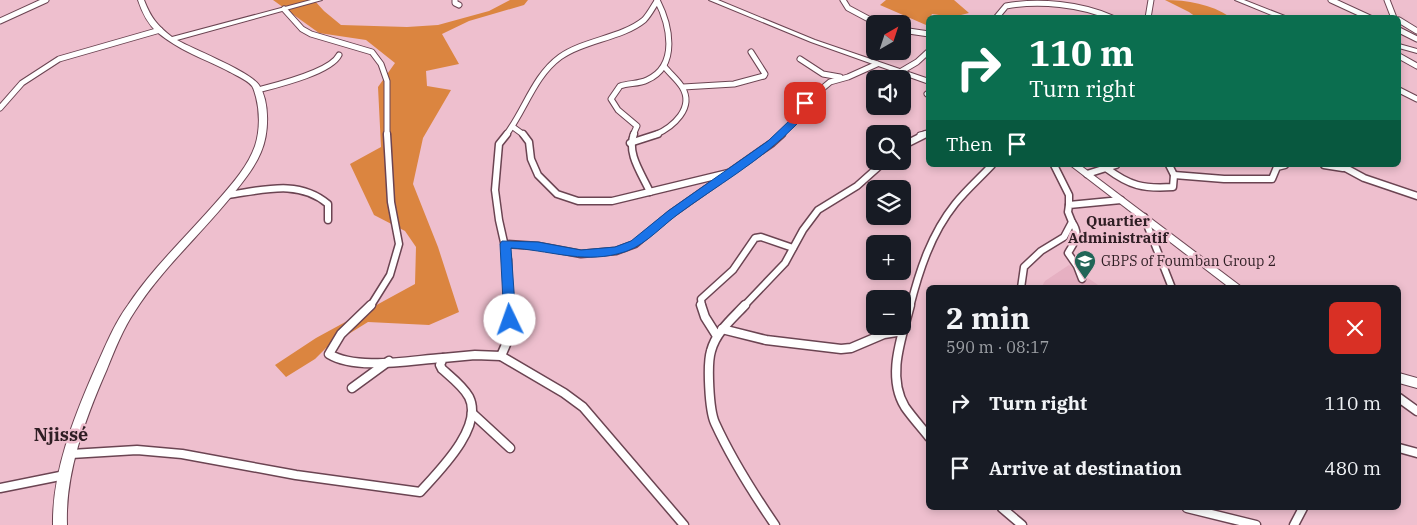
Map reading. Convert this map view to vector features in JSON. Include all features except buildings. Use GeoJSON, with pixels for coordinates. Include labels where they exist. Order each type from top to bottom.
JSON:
{"type":"FeatureCollection","features":[{"type":"Feature","properties":{"kind":"main road"},"geometry":{"type":"LineString","coordinates":[[60,525],[59,509],[71,454],[105,356],[121,322],[143,292],[228,195],[246,171],[259,146],[262,126],[261,99],[258,90],[247,79],[172,39],[160,30],[147,14],[141,0]]}},
{"type":"Feature","properties":{"kind":"main road"},"geometry":{"type":"LineString","coordinates":[[172,39],[319,0]]}},
{"type":"Feature","properties":{"kind":"main road"},"geometry":{"type":"LineString","coordinates":[[712,0],[724,2],[894,70]]}},
{"type":"Feature","properties":{"kind":"main road"},"geometry":{"type":"LineString","coordinates":[[1238,0],[1278,15]]}},
{"type":"Feature","properties":{"kind":"main road"},"geometry":{"type":"LineString","coordinates":[[1401,47],[1417,51]]}},
{"type":"Feature","properties":{"kind":"main road"},"geometry":{"type":"LineString","coordinates":[[911,76],[926,81]]}},
{"type":"Feature","properties":{"kind":"main road"},"geometry":{"type":"LineString","coordinates":[[1077,167],[1234,285]]}},
{"type":"Feature","properties":{"kind":"main road"},"geometry":{"type":"LineString","coordinates":[[1401,379],[1417,383]]}},
{"type":"Feature","properties":{"kind":"street"},"geometry":{"type":"LineString","coordinates":[[0,21],[46,0]]}},
{"type":"Feature","properties":{"kind":"street"},"geometry":{"type":"LineString","coordinates":[[455,0],[455,3],[459,5]]}},
{"type":"Feature","properties":{"kind":"street"},"geometry":{"type":"LineString","coordinates":[[501,356],[510,335],[508,260],[506,244],[499,220],[495,190],[500,144],[514,127],[538,81],[560,57],[585,44],[637,25],[646,18],[657,0],[662,9],[668,34],[669,53],[664,66],[650,79],[625,84],[617,89],[611,99],[612,104],[637,126],[630,143],[633,157],[650,192]]}},
{"type":"Feature","properties":{"kind":"street"},"geometry":{"type":"LineString","coordinates":[[843,0],[848,8],[866,18]]}},
{"type":"Feature","properties":{"kind":"street"},"geometry":{"type":"LineString","coordinates":[[1148,15],[1151,0]]}},
{"type":"Feature","properties":{"kind":"street"},"geometry":{"type":"LineString","coordinates":[[1331,0],[1364,15]]}},
{"type":"Feature","properties":{"kind":"street"},"geometry":{"type":"LineString","coordinates":[[1387,0],[1393,15]]}},
{"type":"Feature","properties":{"kind":"street"},"geometry":{"type":"LineString","coordinates":[[999,15],[1007,5],[1030,1],[1078,5],[1104,15]]}},
{"type":"Feature","properties":{"kind":"street"},"geometry":{"type":"LineString","coordinates":[[284,9],[302,29],[311,34],[372,52],[381,64],[387,81],[386,108],[391,202],[399,244],[390,275],[371,306],[341,334],[330,354],[332,357],[355,362],[443,358],[480,354],[501,356],[564,393],[583,408],[684,525]]}},
{"type":"Feature","properties":{"kind":"street"},"geometry":{"type":"LineString","coordinates":[[1269,12],[1273,15]]}},
{"type":"Feature","properties":{"kind":"street"},"geometry":{"type":"LineString","coordinates":[[1401,21],[1416,30]]}},
{"type":"Feature","properties":{"kind":"street"},"geometry":{"type":"LineString","coordinates":[[0,108],[22,83],[59,59],[160,30]]}},
{"type":"Feature","properties":{"kind":"street"},"geometry":{"type":"LineString","coordinates":[[911,31],[926,34]]}},
{"type":"Feature","properties":{"kind":"street"},"geometry":{"type":"LineString","coordinates":[[1401,31],[1417,39]]}},
{"type":"Feature","properties":{"kind":"street"},"geometry":{"type":"LineString","coordinates":[[682,87],[717,87],[749,82],[764,76],[765,74],[751,52]]}},
{"type":"Feature","properties":{"kind":"street"},"geometry":{"type":"LineString","coordinates":[[903,70],[926,54]]}},
{"type":"Feature","properties":{"kind":"street"},"geometry":{"type":"LineString","coordinates":[[258,90],[286,82],[336,62],[339,55]]}},
{"type":"Feature","properties":{"kind":"street"},"geometry":{"type":"LineString","coordinates":[[1401,57],[1417,66]]}},
{"type":"Feature","properties":{"kind":"street"},"geometry":{"type":"LineString","coordinates":[[800,59],[823,74],[848,77]]}},
{"type":"Feature","properties":{"kind":"street"},"geometry":{"type":"LineString","coordinates":[[506,244],[538,246],[581,254],[622,249],[635,244],[671,214],[772,143],[794,122],[805,103],[830,82],[848,77],[877,64]]}},
{"type":"Feature","properties":{"kind":"street"},"geometry":{"type":"LineString","coordinates":[[630,143],[656,135],[679,120],[684,112],[685,103],[682,87],[664,66]]}},
{"type":"Feature","properties":{"kind":"street"},"geometry":{"type":"LineString","coordinates":[[1401,91],[1417,99]]}},
{"type":"Feature","properties":{"kind":"street"},"geometry":{"type":"LineString","coordinates":[[514,127],[529,142],[531,159],[538,175],[548,186],[568,199],[602,202],[734,171]]}},
{"type":"Feature","properties":{"kind":"street"},"geometry":{"type":"LineString","coordinates":[[911,140],[926,134]]}},
{"type":"Feature","properties":{"kind":"street"},"geometry":{"type":"LineString","coordinates":[[911,300],[919,270],[933,240],[954,205],[990,167]]}},
{"type":"Feature","properties":{"kind":"street"},"geometry":{"type":"LineString","coordinates":[[1055,167],[1069,196],[1068,212],[1077,229],[1078,236],[1068,253],[1077,266],[1082,279]]}},
{"type":"Feature","properties":{"kind":"street"},"geometry":{"type":"LineString","coordinates":[[1087,174],[1109,167]]}},
{"type":"Feature","properties":{"kind":"street"},"geometry":{"type":"LineString","coordinates":[[1106,168],[1126,183],[1146,188],[1173,187],[1174,175],[1171,167]]}},
{"type":"Feature","properties":{"kind":"street"},"geometry":{"type":"LineString","coordinates":[[1174,175],[1231,180],[1269,180],[1274,178],[1275,167]]}},
{"type":"Feature","properties":{"kind":"street"},"geometry":{"type":"LineString","coordinates":[[1342,167],[1372,182],[1417,196]]}},
{"type":"Feature","properties":{"kind":"street"},"geometry":{"type":"LineString","coordinates":[[775,525],[753,492],[714,422],[708,368],[711,350],[720,332],[785,263],[818,210],[861,183],[875,170]]}},
{"type":"Feature","properties":{"kind":"street"},"geometry":{"type":"LineString","coordinates":[[228,195],[286,188],[308,189],[323,198],[328,204],[328,220]]}},
{"type":"Feature","properties":{"kind":"street"},"geometry":{"type":"LineString","coordinates":[[1069,205],[1121,200]]}},
{"type":"Feature","properties":{"kind":"street"},"geometry":{"type":"LineString","coordinates":[[1144,218],[1171,285]]}},
{"type":"Feature","properties":{"kind":"street"},"geometry":{"type":"LineString","coordinates":[[1021,285],[1024,267],[1040,251],[1067,233],[1072,222]]}},
{"type":"Feature","properties":{"kind":"street"},"geometry":{"type":"LineString","coordinates":[[793,248],[761,237],[755,238],[733,270],[704,295],[700,305],[705,317],[720,332],[765,340],[841,349],[850,348],[882,335]]}},
{"type":"Feature","properties":{"kind":"street"},"geometry":{"type":"LineString","coordinates":[[902,335],[897,356],[896,379],[904,405],[926,432]]}},
{"type":"Feature","properties":{"kind":"street"},"geometry":{"type":"LineString","coordinates":[[71,454],[137,450],[182,454],[296,475],[420,492],[461,442],[472,413],[469,397],[442,369],[440,365],[443,358]]}},
{"type":"Feature","properties":{"kind":"street"},"geometry":{"type":"LineString","coordinates":[[352,388],[389,361]]}},
{"type":"Feature","properties":{"kind":"street"},"geometry":{"type":"LineString","coordinates":[[1401,399],[1417,411]]}},
{"type":"Feature","properties":{"kind":"street"},"geometry":{"type":"LineString","coordinates":[[472,413],[510,448]]}},
{"type":"Feature","properties":{"kind":"street"},"geometry":{"type":"LineString","coordinates":[[1401,449],[1417,453]]}},
{"type":"Feature","properties":{"kind":"street"},"geometry":{"type":"LineString","coordinates":[[0,488],[65,475]]}},
{"type":"Feature","properties":{"kind":"street"},"geometry":{"type":"LineString","coordinates":[[1004,510],[1022,525]]}},
{"type":"Feature","properties":{"kind":"street"},"geometry":{"type":"LineString","coordinates":[[1195,510],[1256,525]]}},
{"type":"Feature","properties":{"kind":"street"},"geometry":{"type":"LineString","coordinates":[[1294,525],[1302,510]]}},
{"type":"Feature","properties":{"kind":"shaded area"},"geometry":{"type":"Polygon","coordinates":[[[273,0],[314,0],[341,25],[407,27],[438,25],[489,11],[510,0],[528,0],[524,5],[469,21],[442,34],[459,64],[426,71],[427,86],[451,90],[423,138],[413,184],[438,247],[459,312],[429,325],[368,322],[326,348],[315,359],[286,377],[275,365],[316,338],[415,284],[416,247],[405,231],[374,215],[350,164],[381,147],[378,87],[395,63],[366,40],[319,33],[273,0]]]}},
{"type":"Feature","properties":{"kind":"shaded area"},"geometry":{"type":"Polygon","coordinates":[[[886,0],[954,0],[969,13],[961,15],[926,15],[926,25],[911,18],[911,15],[903,15],[880,5],[886,0]]]}},
{"type":"Feature","properties":{"kind":"shaded area"},"geometry":{"type":"Polygon","coordinates":[[[1165,0],[1199,4],[1226,15],[1193,15],[1165,0]]]}},
{"type":"Feature","properties":{"kind":"shaded area"},"geometry":{"type":"Polygon","coordinates":[[[1069,265],[1098,285],[1043,285],[1045,281],[1069,265]]]}},
{"type":"Feature","properties":{"kind":"place","name":"GBPS of Foumban Group 2"},"geometry":{"type":"Point","coordinates":[1085,280]}},
{"type":"Feature","properties":{"kind":"district","name":"Quartier Administratif"},"geometry":{"type":"Point","coordinates":[1118,230]}},
{"type":"Feature","properties":{"kind":"district","name":"Njissé"},"geometry":{"type":"Point","coordinates":[61,435]}},
{"type":"Feature","properties":{"kind":"route"},"geometry":{"type":"LineString","coordinates":[[510,320],[506,244],[524,244],[581,254],[616,251],[635,244],[671,214],[772,143],[794,122],[805,103]]}}]}
